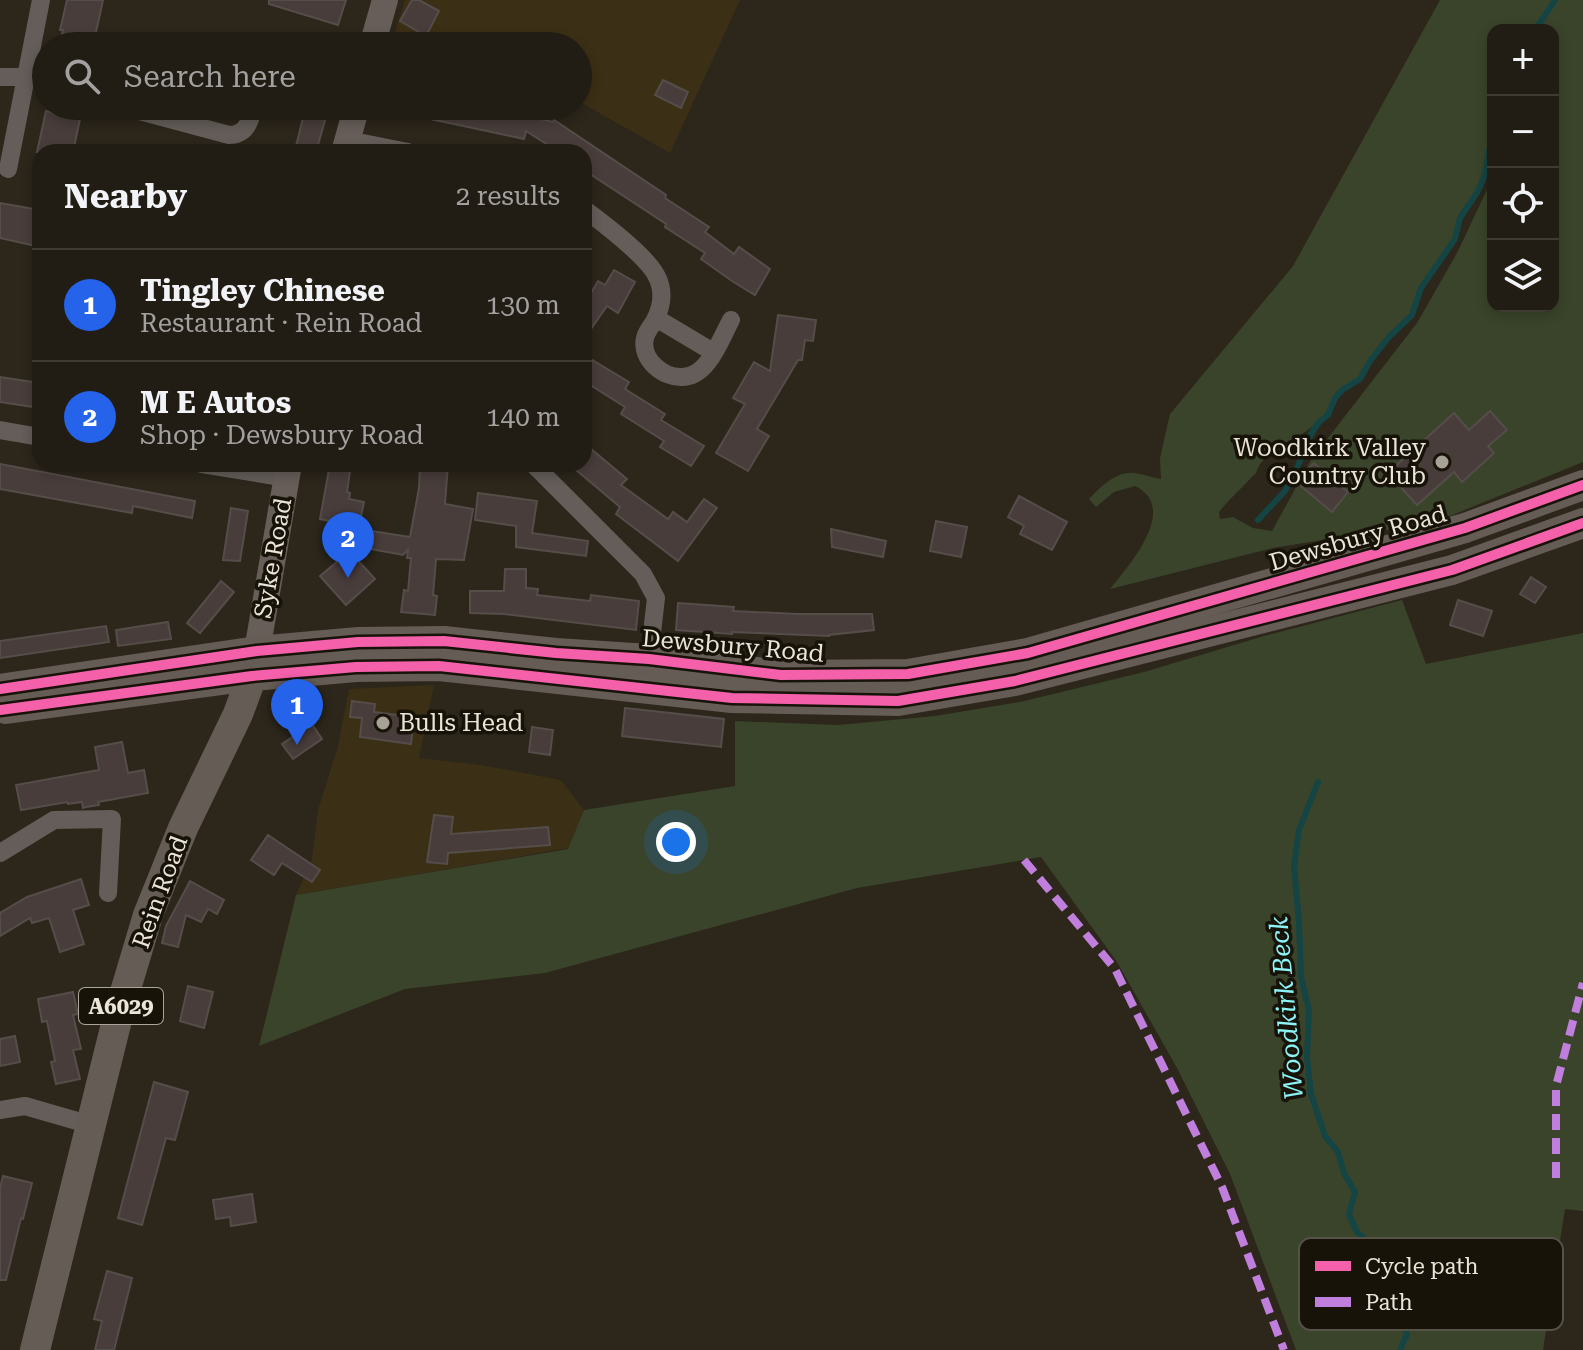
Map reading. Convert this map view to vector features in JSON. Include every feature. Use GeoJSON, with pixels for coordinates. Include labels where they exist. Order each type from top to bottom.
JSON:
{"type":"FeatureCollection","features":[{"type":"Feature","properties":{"kind":"main road","name":"Dewsbury Road"},"geometry":{"type":"LineString","coordinates":[[0,710],[358,642],[444,641],[649,659],[781,675],[908,674],[1028,653],[1465,528],[1583,485]]}},
{"type":"Feature","properties":{"kind":"main road","name":"Dewsbury Road"},"geometry":{"type":"LineString","coordinates":[[0,689],[254,664],[439,666],[732,698],[898,701],[1015,681],[1452,570],[1583,523]]}},
{"type":"Feature","properties":{"kind":"main road","name":"Rein Road"},"geometry":{"type":"LineString","coordinates":[[35,1350],[119,1012],[148,915],[183,828],[238,714],[254,664]]}},
{"type":"Feature","properties":{"kind":"street"},"geometry":{"type":"LineString","coordinates":[[34,32],[41,0]]}},
{"type":"Feature","properties":{"kind":"street"},"geometry":{"type":"LineString","coordinates":[[376,32],[385,0]]}},
{"type":"Feature","properties":{"kind":"street"},"geometry":{"type":"LineString","coordinates":[[8,169],[32,43]]}},
{"type":"Feature","properties":{"kind":"street"},"geometry":{"type":"LineString","coordinates":[[0,77],[25,77]]}},
{"type":"Feature","properties":{"kind":"street"},"geometry":{"type":"LineString","coordinates":[[173,120],[229,135],[242,132],[250,120]]}},
{"type":"Feature","properties":{"kind":"street"},"geometry":{"type":"LineString","coordinates":[[347,144],[353,120]]}},
{"type":"Feature","properties":{"kind":"street"},"geometry":{"type":"LineString","coordinates":[[592,216],[643,258],[656,274],[662,290],[660,307],[645,337],[645,349],[658,370],[680,378],[703,371],[731,320]]}},
{"type":"Feature","properties":{"kind":"street"},"geometry":{"type":"LineString","coordinates":[[656,318],[713,352]]}},
{"type":"Feature","properties":{"kind":"street"},"geometry":{"type":"LineString","coordinates":[[0,430],[32,436]]}},
{"type":"Feature","properties":{"kind":"street","name":"Syke Road"},"geometry":{"type":"LineString","coordinates":[[254,664],[288,472]]}},
{"type":"Feature","properties":{"kind":"street"},"geometry":{"type":"LineString","coordinates":[[541,472],[643,574],[656,598],[649,659]]}},
{"type":"Feature","properties":{"kind":"street"},"geometry":{"type":"LineString","coordinates":[[0,853],[54,820],[112,819],[108,893]]}},
{"type":"Feature","properties":{"kind":"street"},"geometry":{"type":"LineString","coordinates":[[0,1110],[25,1106],[91,1125]]}},
{"type":"Feature","properties":{"kind":"shaded area"},"geometry":{"type":"Polygon","coordinates":[[[405,0],[740,0],[670,153],[592,109],[592,32],[395,32],[405,0]]]}},
{"type":"Feature","properties":{"kind":"shaded area"},"geometry":{"type":"Polygon","coordinates":[[[434,685],[419,758],[481,765],[561,780],[584,810],[569,848],[296,895],[312,859],[318,810],[338,746],[349,689],[434,685]]]}},
{"type":"Feature","properties":{"kind":"green space"},"geometry":{"type":"Polygon","coordinates":[[[1440,0],[1583,0],[1583,462],[1435,522],[1273,548],[1110,589],[1146,537],[1153,508],[1148,496],[1135,486],[1114,492],[1096,507],[1089,499],[1122,474],[1135,473],[1161,479],[1160,458],[1170,414],[1293,266],[1440,0]]]}},
{"type":"Feature","properties":{"kind":"green space"},"geometry":{"type":"Polygon","coordinates":[[[1402,600],[1426,664],[1583,633],[1583,1211],[1565,1209],[1560,1238],[1299,1238],[1299,1330],[1546,1330],[1543,1350],[1296,1350],[1230,1174],[1177,1068],[1117,962],[1041,857],[857,888],[545,973],[405,989],[259,1046],[296,895],[568,849],[584,810],[735,786],[735,721],[838,725],[935,716],[1020,702],[1144,672],[1264,636],[1402,600]]]}},
{"type":"Feature","properties":{"kind":"building"},"geometry":{"type":"Polygon","coordinates":[[[67,0],[103,0],[96,32],[60,30],[67,0]]]}},
{"type":"Feature","properties":{"kind":"building"},"geometry":{"type":"Polygon","coordinates":[[[269,0],[346,0],[338,25],[269,4],[269,0]]]}},
{"type":"Feature","properties":{"kind":"building"},"geometry":{"type":"Polygon","coordinates":[[[412,0],[419,0],[439,11],[428,32],[419,32],[400,21],[412,0]]]}},
{"type":"Feature","properties":{"kind":"building"},"geometry":{"type":"Polygon","coordinates":[[[663,80],[688,92],[681,108],[655,95],[663,80]]]}},
{"type":"Feature","properties":{"kind":"building"},"geometry":{"type":"Polygon","coordinates":[[[44,120],[80,120],[75,144],[39,144],[44,120]]]}},
{"type":"Feature","properties":{"kind":"building"},"geometry":{"type":"Polygon","coordinates":[[[302,120],[325,120],[318,144],[296,144],[302,120]]]}},
{"type":"Feature","properties":{"kind":"building"},"geometry":{"type":"Polygon","coordinates":[[[435,120],[554,120],[590,144],[546,144],[526,131],[524,139],[435,120]]]}},
{"type":"Feature","properties":{"kind":"building"},"geometry":{"type":"Polygon","coordinates":[[[592,145],[709,227],[705,232],[734,254],[739,247],[770,269],[755,295],[701,259],[705,253],[665,227],[666,224],[592,175],[592,145]]]}},
{"type":"Feature","properties":{"kind":"building"},"geometry":{"type":"Polygon","coordinates":[[[0,203],[32,209],[32,245],[0,238],[0,203]]]}},
{"type":"Feature","properties":{"kind":"building"},"geometry":{"type":"Polygon","coordinates":[[[614,270],[635,282],[618,313],[607,306],[592,328],[592,291],[598,281],[605,285],[614,270]]]}},
{"type":"Feature","properties":{"kind":"building"},"geometry":{"type":"Polygon","coordinates":[[[778,315],[816,320],[813,341],[805,340],[802,360],[798,360],[757,429],[769,436],[748,471],[716,453],[745,404],[733,398],[754,362],[770,371],[778,315]]]}},
{"type":"Feature","properties":{"kind":"building"},"geometry":{"type":"Polygon","coordinates":[[[592,360],[629,382],[625,389],[665,414],[661,420],[704,446],[691,466],[660,447],[664,441],[621,414],[625,407],[592,386],[592,360]]]}},
{"type":"Feature","properties":{"kind":"building"},"geometry":{"type":"Polygon","coordinates":[[[0,377],[32,382],[32,407],[0,402],[0,377]]]}},
{"type":"Feature","properties":{"kind":"building","name":"Woodkirk Valley Country Club"},"geometry":{"type":"Polygon","coordinates":[[[1490,411],[1507,430],[1488,446],[1494,453],[1462,482],[1454,472],[1417,505],[1388,473],[1454,413],[1469,430],[1490,411]]]}},
{"type":"Feature","properties":{"kind":"building"},"geometry":{"type":"Polygon","coordinates":[[[592,450],[627,479],[621,485],[668,519],[673,512],[687,522],[704,499],[717,508],[678,561],[616,514],[620,507],[578,472],[592,472],[592,450]]]}},
{"type":"Feature","properties":{"kind":"building"},"geometry":{"type":"Polygon","coordinates":[[[1314,463],[1348,492],[1332,512],[1297,483],[1314,463]]]}},
{"type":"Feature","properties":{"kind":"building"},"geometry":{"type":"Polygon","coordinates":[[[0,464],[195,501],[192,518],[133,506],[132,513],[0,489],[0,464]]]}},
{"type":"Feature","properties":{"kind":"building"},"geometry":{"type":"Polygon","coordinates":[[[329,472],[350,472],[349,499],[364,502],[358,530],[320,519],[329,472]]]}},
{"type":"Feature","properties":{"kind":"building"},"geometry":{"type":"Polygon","coordinates":[[[420,472],[447,472],[445,504],[473,509],[464,560],[436,559],[435,615],[401,612],[404,590],[408,591],[411,558],[407,558],[408,550],[403,555],[354,546],[372,531],[410,537],[420,472]]]}},
{"type":"Feature","properties":{"kind":"building"},"geometry":{"type":"Polygon","coordinates":[[[478,493],[537,501],[532,533],[588,541],[586,556],[516,547],[516,526],[475,520],[478,493]]]}},
{"type":"Feature","properties":{"kind":"building"},"geometry":{"type":"Polygon","coordinates":[[[1019,496],[1067,522],[1052,550],[1020,534],[1024,526],[1008,517],[1019,496]]]}},
{"type":"Feature","properties":{"kind":"building"},"geometry":{"type":"Polygon","coordinates":[[[231,508],[248,511],[240,561],[223,560],[231,508]]]}},
{"type":"Feature","properties":{"kind":"building"},"geometry":{"type":"Polygon","coordinates":[[[936,521],[967,527],[961,557],[930,551],[936,521]]]}},
{"type":"Feature","properties":{"kind":"building"},"geometry":{"type":"Polygon","coordinates":[[[831,529],[886,541],[883,557],[832,547],[831,529]]]}},
{"type":"Feature","properties":{"kind":"building"},"geometry":{"type":"Polygon","coordinates":[[[346,554],[352,554],[375,579],[346,605],[320,576],[346,554]]]}},
{"type":"Feature","properties":{"kind":"building"},"geometry":{"type":"Polygon","coordinates":[[[505,569],[526,569],[526,588],[538,589],[537,595],[590,601],[591,595],[639,601],[636,630],[504,614],[470,613],[470,591],[504,591],[505,569]]]}},
{"type":"Feature","properties":{"kind":"building"},"geometry":{"type":"Polygon","coordinates":[[[1531,577],[1546,587],[1535,603],[1520,594],[1531,577]]]}},
{"type":"Feature","properties":{"kind":"building"},"geometry":{"type":"Polygon","coordinates":[[[221,581],[234,592],[200,633],[187,623],[221,581]]]}},
{"type":"Feature","properties":{"kind":"building"},"geometry":{"type":"Polygon","coordinates":[[[1458,600],[1492,611],[1483,636],[1450,625],[1458,600]]]}},
{"type":"Feature","properties":{"kind":"building"},"geometry":{"type":"Polygon","coordinates":[[[678,603],[734,607],[733,611],[872,614],[874,630],[829,636],[676,630],[678,603]]]}},
{"type":"Feature","properties":{"kind":"building"},"geometry":{"type":"Polygon","coordinates":[[[168,622],[171,639],[118,646],[116,630],[168,622]]]}},
{"type":"Feature","properties":{"kind":"building"},"geometry":{"type":"Polygon","coordinates":[[[106,626],[109,642],[0,658],[0,641],[106,626]]]}},
{"type":"Feature","properties":{"kind":"building"},"geometry":{"type":"Polygon","coordinates":[[[352,701],[375,704],[374,712],[414,717],[411,744],[360,737],[362,718],[350,717],[352,701]]]}},
{"type":"Feature","properties":{"kind":"building"},"geometry":{"type":"Polygon","coordinates":[[[625,708],[724,719],[721,747],[622,736],[625,708]]]}},
{"type":"Feature","properties":{"kind":"building"},"geometry":{"type":"Polygon","coordinates":[[[312,724],[322,739],[293,759],[282,744],[312,724]]]}},
{"type":"Feature","properties":{"kind":"building"},"geometry":{"type":"Polygon","coordinates":[[[532,727],[553,730],[550,755],[529,752],[532,727]]]}},
{"type":"Feature","properties":{"kind":"building"},"geometry":{"type":"Polygon","coordinates":[[[122,742],[128,773],[144,770],[148,793],[98,802],[99,805],[83,808],[82,802],[67,802],[21,810],[16,785],[99,770],[95,747],[122,742]]]}},
{"type":"Feature","properties":{"kind":"building"},"geometry":{"type":"Polygon","coordinates":[[[434,815],[453,817],[451,834],[548,827],[550,845],[448,853],[447,864],[427,862],[434,815]]]}},
{"type":"Feature","properties":{"kind":"building"},"geometry":{"type":"Polygon","coordinates":[[[268,835],[320,870],[312,882],[282,863],[274,875],[251,860],[268,835]]]}},
{"type":"Feature","properties":{"kind":"building"},"geometry":{"type":"Polygon","coordinates":[[[81,879],[89,905],[73,910],[84,944],[60,952],[49,918],[32,923],[30,918],[0,936],[0,913],[27,897],[81,879]]]}},
{"type":"Feature","properties":{"kind":"building"},"geometry":{"type":"Polygon","coordinates":[[[190,881],[224,900],[217,914],[208,909],[201,922],[186,915],[178,947],[162,943],[166,926],[190,881]]]}},
{"type":"Feature","properties":{"kind":"building"},"geometry":{"type":"Polygon","coordinates":[[[188,986],[213,992],[204,1028],[180,1021],[188,986]]]}},
{"type":"Feature","properties":{"kind":"building"},"geometry":{"type":"Polygon","coordinates":[[[73,992],[78,1014],[73,1015],[81,1049],[73,1050],[80,1079],[56,1084],[47,1021],[42,1022],[38,999],[73,992]]]}},
{"type":"Feature","properties":{"kind":"building"},"geometry":{"type":"Polygon","coordinates":[[[15,1036],[20,1062],[0,1066],[0,1039],[15,1036]]]}},
{"type":"Feature","properties":{"kind":"building"},"geometry":{"type":"Polygon","coordinates":[[[154,1082],[188,1092],[175,1140],[166,1138],[142,1225],[118,1218],[154,1082]]]}},
{"type":"Feature","properties":{"kind":"building"},"geometry":{"type":"Polygon","coordinates":[[[3,1176],[32,1183],[6,1280],[0,1280],[0,1188],[3,1176]]]}},
{"type":"Feature","properties":{"kind":"building"},"geometry":{"type":"Polygon","coordinates":[[[252,1194],[256,1222],[231,1226],[230,1217],[216,1219],[213,1200],[252,1194]]]}},
{"type":"Feature","properties":{"kind":"building"},"geometry":{"type":"Polygon","coordinates":[[[107,1271],[132,1278],[114,1350],[95,1350],[102,1321],[94,1319],[107,1271]]]}},
{"type":"Feature","properties":{"kind":"waterway","name":"Woodkirk Beck"},"geometry":{"type":"LineString","coordinates":[[1539,24],[1555,0]]}},
{"type":"Feature","properties":{"kind":"waterway","name":"Woodkirk Beck"},"geometry":{"type":"LineString","coordinates":[[1258,520],[1292,480],[1311,434],[1328,415],[1335,398],[1360,379],[1389,337],[1412,315],[1421,288],[1455,239],[1460,218],[1478,191],[1487,162]]}},
{"type":"Feature","properties":{"kind":"waterway","name":"Woodkirk Beck"},"geometry":{"type":"LineString","coordinates":[[1318,782],[1299,830],[1294,866],[1301,977],[1309,1010],[1307,1057],[1311,1094],[1325,1136],[1338,1152],[1344,1173],[1355,1192],[1349,1214],[1357,1232],[1364,1238]]}},
{"type":"Feature","properties":{"kind":"waterway","name":"Woodkirk Beck"},"geometry":{"type":"LineString","coordinates":[[1400,1350],[1406,1330]]}},
{"type":"Feature","properties":{"kind":"marked path"},"geometry":{"type":"LineString","coordinates":[[1024,860],[1115,969],[1222,1187],[1284,1350]]}},
{"type":"Feature","properties":{"kind":"marked path"},"geometry":{"type":"LineString","coordinates":[[1556,1178],[1556,1086],[1583,983]]}},
{"type":"Feature","properties":{"kind":"cycle path"},"geometry":{"type":"LineString","coordinates":[[0,689],[257,651],[358,642],[444,641],[649,659],[781,675],[908,674],[1028,653],[1465,528],[1583,485]]}},
{"type":"Feature","properties":{"kind":"cycle path"},"geometry":{"type":"LineString","coordinates":[[0,710],[252,676],[356,667],[439,666],[732,698],[898,701],[1015,681],[1452,570],[1583,523]]}},
{"type":"Feature","properties":{"kind":"place","name":"Woodkirk Valley Country Club"},"geometry":{"type":"Point","coordinates":[1442,462]}},
{"type":"Feature","properties":{"kind":"place","name":"M E Autos"},"geometry":{"type":"Point","coordinates":[348,578]}},
{"type":"Feature","properties":{"kind":"place","name":"Bulls Head"},"geometry":{"type":"Point","coordinates":[383,723]}},
{"type":"Feature","properties":{"kind":"place","name":"Tingley Chinese"},"geometry":{"type":"Point","coordinates":[297,745]}}]}
